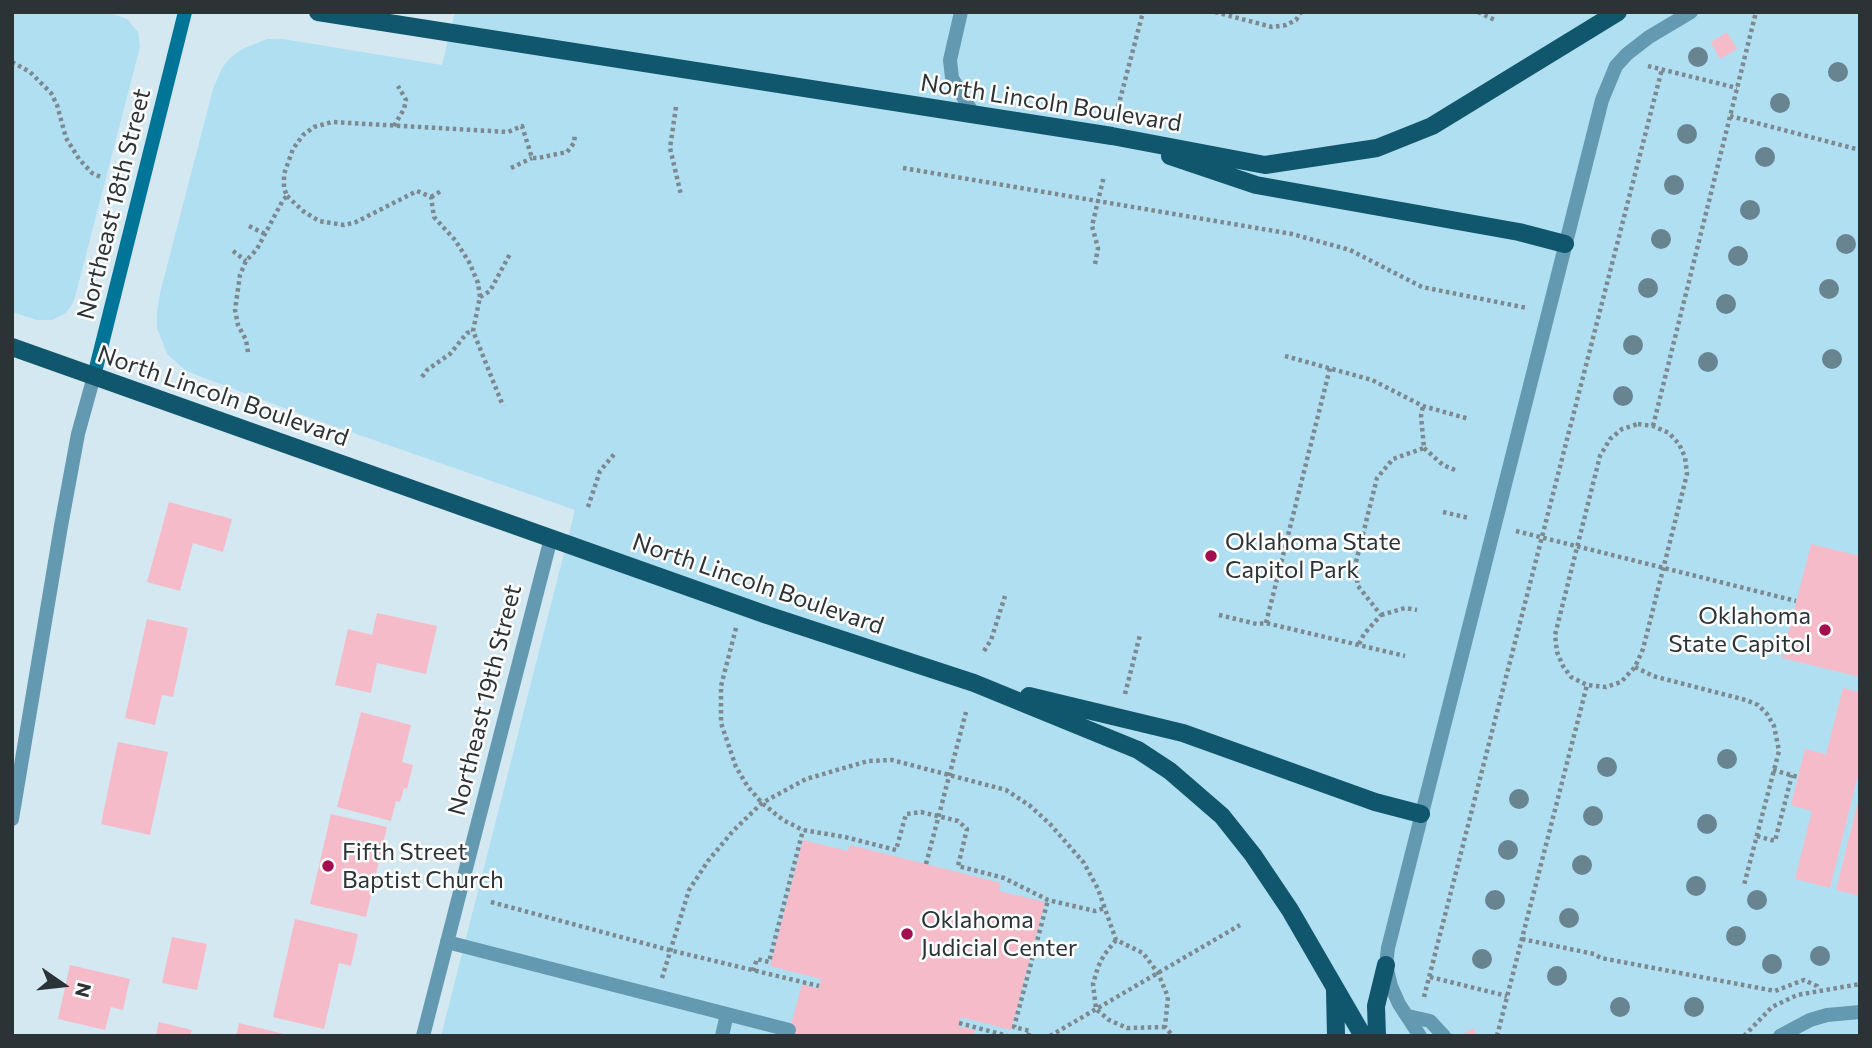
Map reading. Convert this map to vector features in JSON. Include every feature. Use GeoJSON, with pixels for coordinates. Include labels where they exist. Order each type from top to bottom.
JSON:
{"type":"FeatureCollection","features":[{"type":"Feature","properties":{"kind":"main road","name":"North Lincoln Boulevard"},"geometry":{"type":"LineString","coordinates":[[318,12],[1112,136],[1265,165],[1377,148],[1432,126],[1618,12]]}},
{"type":"Feature","properties":{"kind":"main road"},"geometry":{"type":"LineString","coordinates":[[1112,136],[1256,185],[1519,232],[1565,244]]}},
{"type":"Feature","properties":{"kind":"main road","name":"North Lincoln Boulevard"},"geometry":{"type":"LineString","coordinates":[[12,347],[743,607],[974,683],[1138,750],[1170,771],[1222,816],[1253,855],[1290,910],[1363,1036]]}},
{"type":"Feature","properties":{"kind":"main road"},"geometry":{"type":"LineString","coordinates":[[974,683],[1183,733],[1376,802],[1421,814]]}},
{"type":"Feature","properties":{"kind":"main road"},"geometry":{"type":"LineString","coordinates":[[1377,1036],[1376,1006],[1386,965]]}},
{"type":"Feature","properties":{"kind":"main road"},"geometry":{"type":"LineString","coordinates":[[1335,990],[1336,1036]]}},
{"type":"Feature","properties":{"kind":"street","name":"Northeast 18th Street"},"geometry":{"type":"LineString","coordinates":[[12,818],[78,434],[185,12]]}},
{"type":"Feature","properties":{"kind":"street"},"geometry":{"type":"LineString","coordinates":[[961,12],[950,60],[952,78],[974,115]]}},
{"type":"Feature","properties":{"kind":"street"},"geometry":{"type":"LineString","coordinates":[[1420,1036],[1399,1004],[1391,986],[1386,965],[1388,948],[1602,100],[1616,65],[1627,54],[1649,37],[1691,12]]}},
{"type":"Feature","properties":{"kind":"street","name":"Northeast 19th Street"},"geometry":{"type":"LineString","coordinates":[[423,1036],[551,538]]}},
{"type":"Feature","properties":{"kind":"street"},"geometry":{"type":"LineString","coordinates":[[447,942],[789,1030]]}},
{"type":"Feature","properties":{"kind":"street"},"geometry":{"type":"LineString","coordinates":[[1780,1036],[1818,1017],[1860,1012]]}},
{"type":"Feature","properties":{"kind":"street"},"geometry":{"type":"LineString","coordinates":[[722,1036],[727,1014]]}},
{"type":"Feature","properties":{"kind":"street"},"geometry":{"type":"LineString","coordinates":[[1408,1016],[1430,1021],[1444,1036]]}},
{"type":"Feature","properties":{"kind":"path"},"geometry":{"type":"LineString","coordinates":[[1118,107],[1143,12]]}},
{"type":"Feature","properties":{"kind":"path"},"geometry":{"type":"LineString","coordinates":[[1215,12],[1272,27],[1296,20],[1301,12]]}},
{"type":"Feature","properties":{"kind":"path"},"geometry":{"type":"LineString","coordinates":[[1478,12],[1497,21]]}},
{"type":"Feature","properties":{"kind":"path"},"geometry":{"type":"LineString","coordinates":[[1653,426],[1756,12]]}},
{"type":"Feature","properties":{"kind":"path"},"geometry":{"type":"LineString","coordinates":[[12,62],[30,72],[51,93],[66,138],[79,159],[92,173],[103,178]]}},
{"type":"Feature","properties":{"kind":"path"},"geometry":{"type":"LineString","coordinates":[[1643,65],[1737,88]]}},
{"type":"Feature","properties":{"kind":"path"},"geometry":{"type":"LineString","coordinates":[[1408,1016],[1422,1006],[1430,977],[1662,69]]}},
{"type":"Feature","properties":{"kind":"path"},"geometry":{"type":"LineString","coordinates":[[394,126],[406,100],[398,86]]}},
{"type":"Feature","properties":{"kind":"path"},"geometry":{"type":"LineString","coordinates":[[676,107],[670,148],[681,195]]}},
{"type":"Feature","properties":{"kind":"path"},"geometry":{"type":"LineString","coordinates":[[1730,116],[1860,150]]}},
{"type":"Feature","properties":{"kind":"path"},"geometry":{"type":"LineString","coordinates":[[430,197],[417,191],[356,222],[344,225],[319,221],[287,196],[284,188],[287,161],[303,135],[314,127],[332,122],[508,132],[522,126],[532,158]]}},
{"type":"Feature","properties":{"kind":"path"},"geometry":{"type":"LineString","coordinates":[[511,168],[532,158],[567,152],[574,143],[575,134]]}},
{"type":"Feature","properties":{"kind":"path"},"geometry":{"type":"LineString","coordinates":[[903,168],[1292,234],[1350,250],[1422,287],[1548,313]]}},
{"type":"Feature","properties":{"kind":"path"},"geometry":{"type":"LineString","coordinates":[[1095,264],[1098,248],[1092,226],[1104,176]]}},
{"type":"Feature","properties":{"kind":"path"},"geometry":{"type":"LineString","coordinates":[[430,197],[441,191]]}},
{"type":"Feature","properties":{"kind":"path"},"geometry":{"type":"LineString","coordinates":[[248,352],[235,310],[240,275],[282,200],[287,196]]}},
{"type":"Feature","properties":{"kind":"path"},"geometry":{"type":"LineString","coordinates":[[430,197],[434,217],[455,240],[478,283],[480,297],[473,331],[503,406]]}},
{"type":"Feature","properties":{"kind":"path"},"geometry":{"type":"LineString","coordinates":[[250,226],[265,234]]}},
{"type":"Feature","properties":{"kind":"path"},"geometry":{"type":"LineString","coordinates":[[233,251],[246,261]]}},
{"type":"Feature","properties":{"kind":"path"},"geometry":{"type":"LineString","coordinates":[[480,297],[489,291],[511,252]]}},
{"type":"Feature","properties":{"kind":"path"},"geometry":{"type":"LineString","coordinates":[[422,377],[450,354],[467,333],[473,331]]}},
{"type":"Feature","properties":{"kind":"path"},"geometry":{"type":"LineString","coordinates":[[1285,356],[1373,380],[1423,406],[1469,419]]}},
{"type":"Feature","properties":{"kind":"path"},"geometry":{"type":"LineString","coordinates":[[1265,622],[1330,369]]}},
{"type":"Feature","properties":{"kind":"path"},"geometry":{"type":"LineString","coordinates":[[1423,406],[1421,416],[1424,448],[1443,465],[1455,470]]}},
{"type":"Feature","properties":{"kind":"path"},"geometry":{"type":"LineString","coordinates":[[1638,424],[1653,426],[1669,433],[1679,444],[1685,457],[1686,474],[1643,649],[1635,667],[1621,682],[1606,687],[1587,685],[1571,677],[1563,666],[1557,652],[1555,635],[1577,546],[1600,456],[1610,439],[1622,429],[1638,424]]}},
{"type":"Feature","properties":{"kind":"path"},"geometry":{"type":"LineString","coordinates":[[1381,615],[1358,586],[1355,566],[1377,478],[1393,459],[1424,448]]}},
{"type":"Feature","properties":{"kind":"path"},"geometry":{"type":"LineString","coordinates":[[588,507],[600,471],[616,452]]}},
{"type":"Feature","properties":{"kind":"path"},"geometry":{"type":"LineString","coordinates":[[1443,512],[1469,519]]}},
{"type":"Feature","properties":{"kind":"path"},"geometry":{"type":"LineString","coordinates":[[1516,531],[1797,601]]}},
{"type":"Feature","properties":{"kind":"path"},"geometry":{"type":"LineString","coordinates":[[984,652],[991,640],[1005,596]]}},
{"type":"Feature","properties":{"kind":"path"},"geometry":{"type":"LineString","coordinates":[[743,607],[721,686],[721,723],[736,766],[748,787],[762,803],[783,820],[803,830],[896,850],[906,814],[921,812],[958,821],[967,829],[958,866],[1004,878],[1048,900],[1095,911],[1105,908]]}},
{"type":"Feature","properties":{"kind":"path"},"geometry":{"type":"LineString","coordinates":[[1359,644],[1381,615],[1405,608],[1417,610]]}},
{"type":"Feature","properties":{"kind":"path"},"geometry":{"type":"LineString","coordinates":[[1219,615],[1256,624],[1265,622],[1405,656]]}},
{"type":"Feature","properties":{"kind":"path"},"geometry":{"type":"LineString","coordinates":[[1125,695],[1140,635]]}},
{"type":"Feature","properties":{"kind":"path"},"geometry":{"type":"LineString","coordinates":[[1635,667],[1653,677],[1746,700],[1758,705],[1767,714],[1779,740],[1779,751],[1744,885]]}},
{"type":"Feature","properties":{"kind":"path"},"geometry":{"type":"LineString","coordinates":[[1497,1036],[1587,685]]}},
{"type":"Feature","properties":{"kind":"path"},"geometry":{"type":"LineString","coordinates":[[926,864],[966,712]]}},
{"type":"Feature","properties":{"kind":"path"},"geometry":{"type":"LineString","coordinates":[[657,996],[689,890],[708,860],[733,831],[762,803],[806,779],[868,761],[892,760],[950,773],[1006,790],[1029,805],[1050,824],[1084,863],[1105,908],[1116,940],[1143,953],[1158,973],[1168,997],[1165,1027],[1173,1036]]}},
{"type":"Feature","properties":{"kind":"path"},"geometry":{"type":"LineString","coordinates":[[1756,836],[1775,841],[1795,776],[1773,770]]}},
{"type":"Feature","properties":{"kind":"path"},"geometry":{"type":"LineString","coordinates":[[753,971],[757,959],[769,962],[803,830]]}},
{"type":"Feature","properties":{"kind":"path"},"geometry":{"type":"LineString","coordinates":[[1028,1036],[1030,1031],[1014,1027],[1048,900]]}},
{"type":"Feature","properties":{"kind":"path"},"geometry":{"type":"LineString","coordinates":[[491,902],[669,950],[819,986]]}},
{"type":"Feature","properties":{"kind":"path"},"geometry":{"type":"LineString","coordinates":[[1050,1036],[1240,925]]}},
{"type":"Feature","properties":{"kind":"path"},"geometry":{"type":"LineString","coordinates":[[1522,939],[1594,954],[1601,958],[1775,991],[1804,980],[1817,986],[1818,990]]}},
{"type":"Feature","properties":{"kind":"path"},"geometry":{"type":"LineString","coordinates":[[1116,940],[1104,954],[1093,984],[1096,1009],[1109,1020],[1127,1028],[1165,1027]]}},
{"type":"Feature","properties":{"kind":"path"},"geometry":{"type":"LineString","coordinates":[[1430,977],[1507,996]]}},
{"type":"Feature","properties":{"kind":"path"},"geometry":{"type":"LineString","coordinates":[[959,1023],[1008,1036]]}},
{"type":"Feature","properties":{"kind":"shaded area"},"geometry":{"type":"Polygon","coordinates":[[[12,12],[113,14],[127,19],[138,32],[140,47],[74,301],[66,313],[52,320],[37,320],[12,312],[12,12]]]}},
{"type":"Feature","properties":{"kind":"shaded area","name":"Oklahoma State Capitol Park"},"geometry":{"type":"Polygon","coordinates":[[[455,12],[1860,12],[1860,1036],[441,1036],[575,510],[319,421],[186,371],[167,354],[157,328],[157,313],[213,89],[222,68],[230,58],[242,49],[267,39],[283,39],[442,65],[455,12]]]}},
{"type":"Feature","properties":{"kind":"building"},"geometry":{"type":"Polygon","coordinates":[[[1727,32],[1737,49],[1720,59],[1711,42],[1727,32]]]}},
{"type":"Feature","properties":{"kind":"building"},"geometry":{"type":"Polygon","coordinates":[[[169,502],[232,519],[223,552],[193,543],[180,591],[147,582],[169,502]]]}},
{"type":"Feature","properties":{"kind":"building","name":"Oklahoma State Capitol"},"geometry":{"type":"Polygon","coordinates":[[[1811,544],[1860,556],[1860,677],[1782,658],[1811,544]]]}},
{"type":"Feature","properties":{"kind":"building"},"geometry":{"type":"Polygon","coordinates":[[[377,613],[437,626],[426,674],[377,663],[371,693],[335,685],[348,629],[372,635],[377,613]]]}},
{"type":"Feature","properties":{"kind":"building"},"geometry":{"type":"Polygon","coordinates":[[[147,619],[188,628],[173,697],[162,695],[155,725],[125,718],[147,619]]]}},
{"type":"Feature","properties":{"kind":"building"},"geometry":{"type":"Polygon","coordinates":[[[1843,688],[1860,692],[1860,767],[1830,888],[1795,879],[1812,811],[1791,805],[1805,749],[1826,754],[1843,688]]]}},
{"type":"Feature","properties":{"kind":"building"},"geometry":{"type":"Polygon","coordinates":[[[361,712],[411,725],[402,762],[413,765],[407,789],[404,788],[400,802],[396,801],[391,821],[337,807],[361,712]]]}},
{"type":"Feature","properties":{"kind":"building"},"geometry":{"type":"Polygon","coordinates":[[[118,742],[168,752],[150,835],[101,824],[118,742]]]}},
{"type":"Feature","properties":{"kind":"building"},"geometry":{"type":"Polygon","coordinates":[[[1860,797],[1860,896],[1836,890],[1860,797]]]}},
{"type":"Feature","properties":{"kind":"building"},"geometry":{"type":"Polygon","coordinates":[[[331,814],[387,827],[366,917],[310,904],[331,814]]]}},
{"type":"Feature","properties":{"kind":"building","name":"Oklahoma Judicial Center"},"geometry":{"type":"Polygon","coordinates":[[[803,840],[848,851],[850,845],[1001,883],[999,891],[1045,902],[1011,1030],[961,1017],[958,1026],[975,1030],[973,1036],[788,1036],[802,984],[819,989],[821,979],[770,966],[803,840]]]}},
{"type":"Feature","properties":{"kind":"building"},"geometry":{"type":"Polygon","coordinates":[[[295,919],[358,934],[351,966],[339,963],[324,1029],[273,1017],[295,919]]]}},
{"type":"Feature","properties":{"kind":"building"},"geometry":{"type":"Polygon","coordinates":[[[172,937],[207,944],[197,990],[162,983],[172,937]]]}},
{"type":"Feature","properties":{"kind":"building"},"geometry":{"type":"Polygon","coordinates":[[[70,965],[130,979],[123,1010],[111,1007],[105,1030],[58,1019],[70,965]]]}},
{"type":"Feature","properties":{"kind":"building"},"geometry":{"type":"Polygon","coordinates":[[[159,1022],[192,1030],[190,1036],[156,1036],[159,1022]]]}},
{"type":"Feature","properties":{"kind":"building"},"geometry":{"type":"Polygon","coordinates":[[[239,1023],[288,1035],[288,1036],[236,1036],[239,1023]]]}},
{"type":"Feature","properties":{"kind":"building"},"geometry":{"type":"Polygon","coordinates":[[[1473,1028],[1478,1036],[1460,1036],[1473,1028]]]}},
{"type":"Feature","properties":{"kind":"place","name":"Oklahoma State Capitol Park"},"geometry":{"type":"Point","coordinates":[1211,556]}},
{"type":"Feature","properties":{"kind":"place","name":"Oklahoma State Capitol"},"geometry":{"type":"Point","coordinates":[1825,630]}},
{"type":"Feature","properties":{"kind":"place","name":"Fifth Street Baptist Church"},"geometry":{"type":"Point","coordinates":[328,866]}},
{"type":"Feature","properties":{"kind":"place","name":"Oklahoma Judicial Center"},"geometry":{"type":"Point","coordinates":[907,934]}}]}
